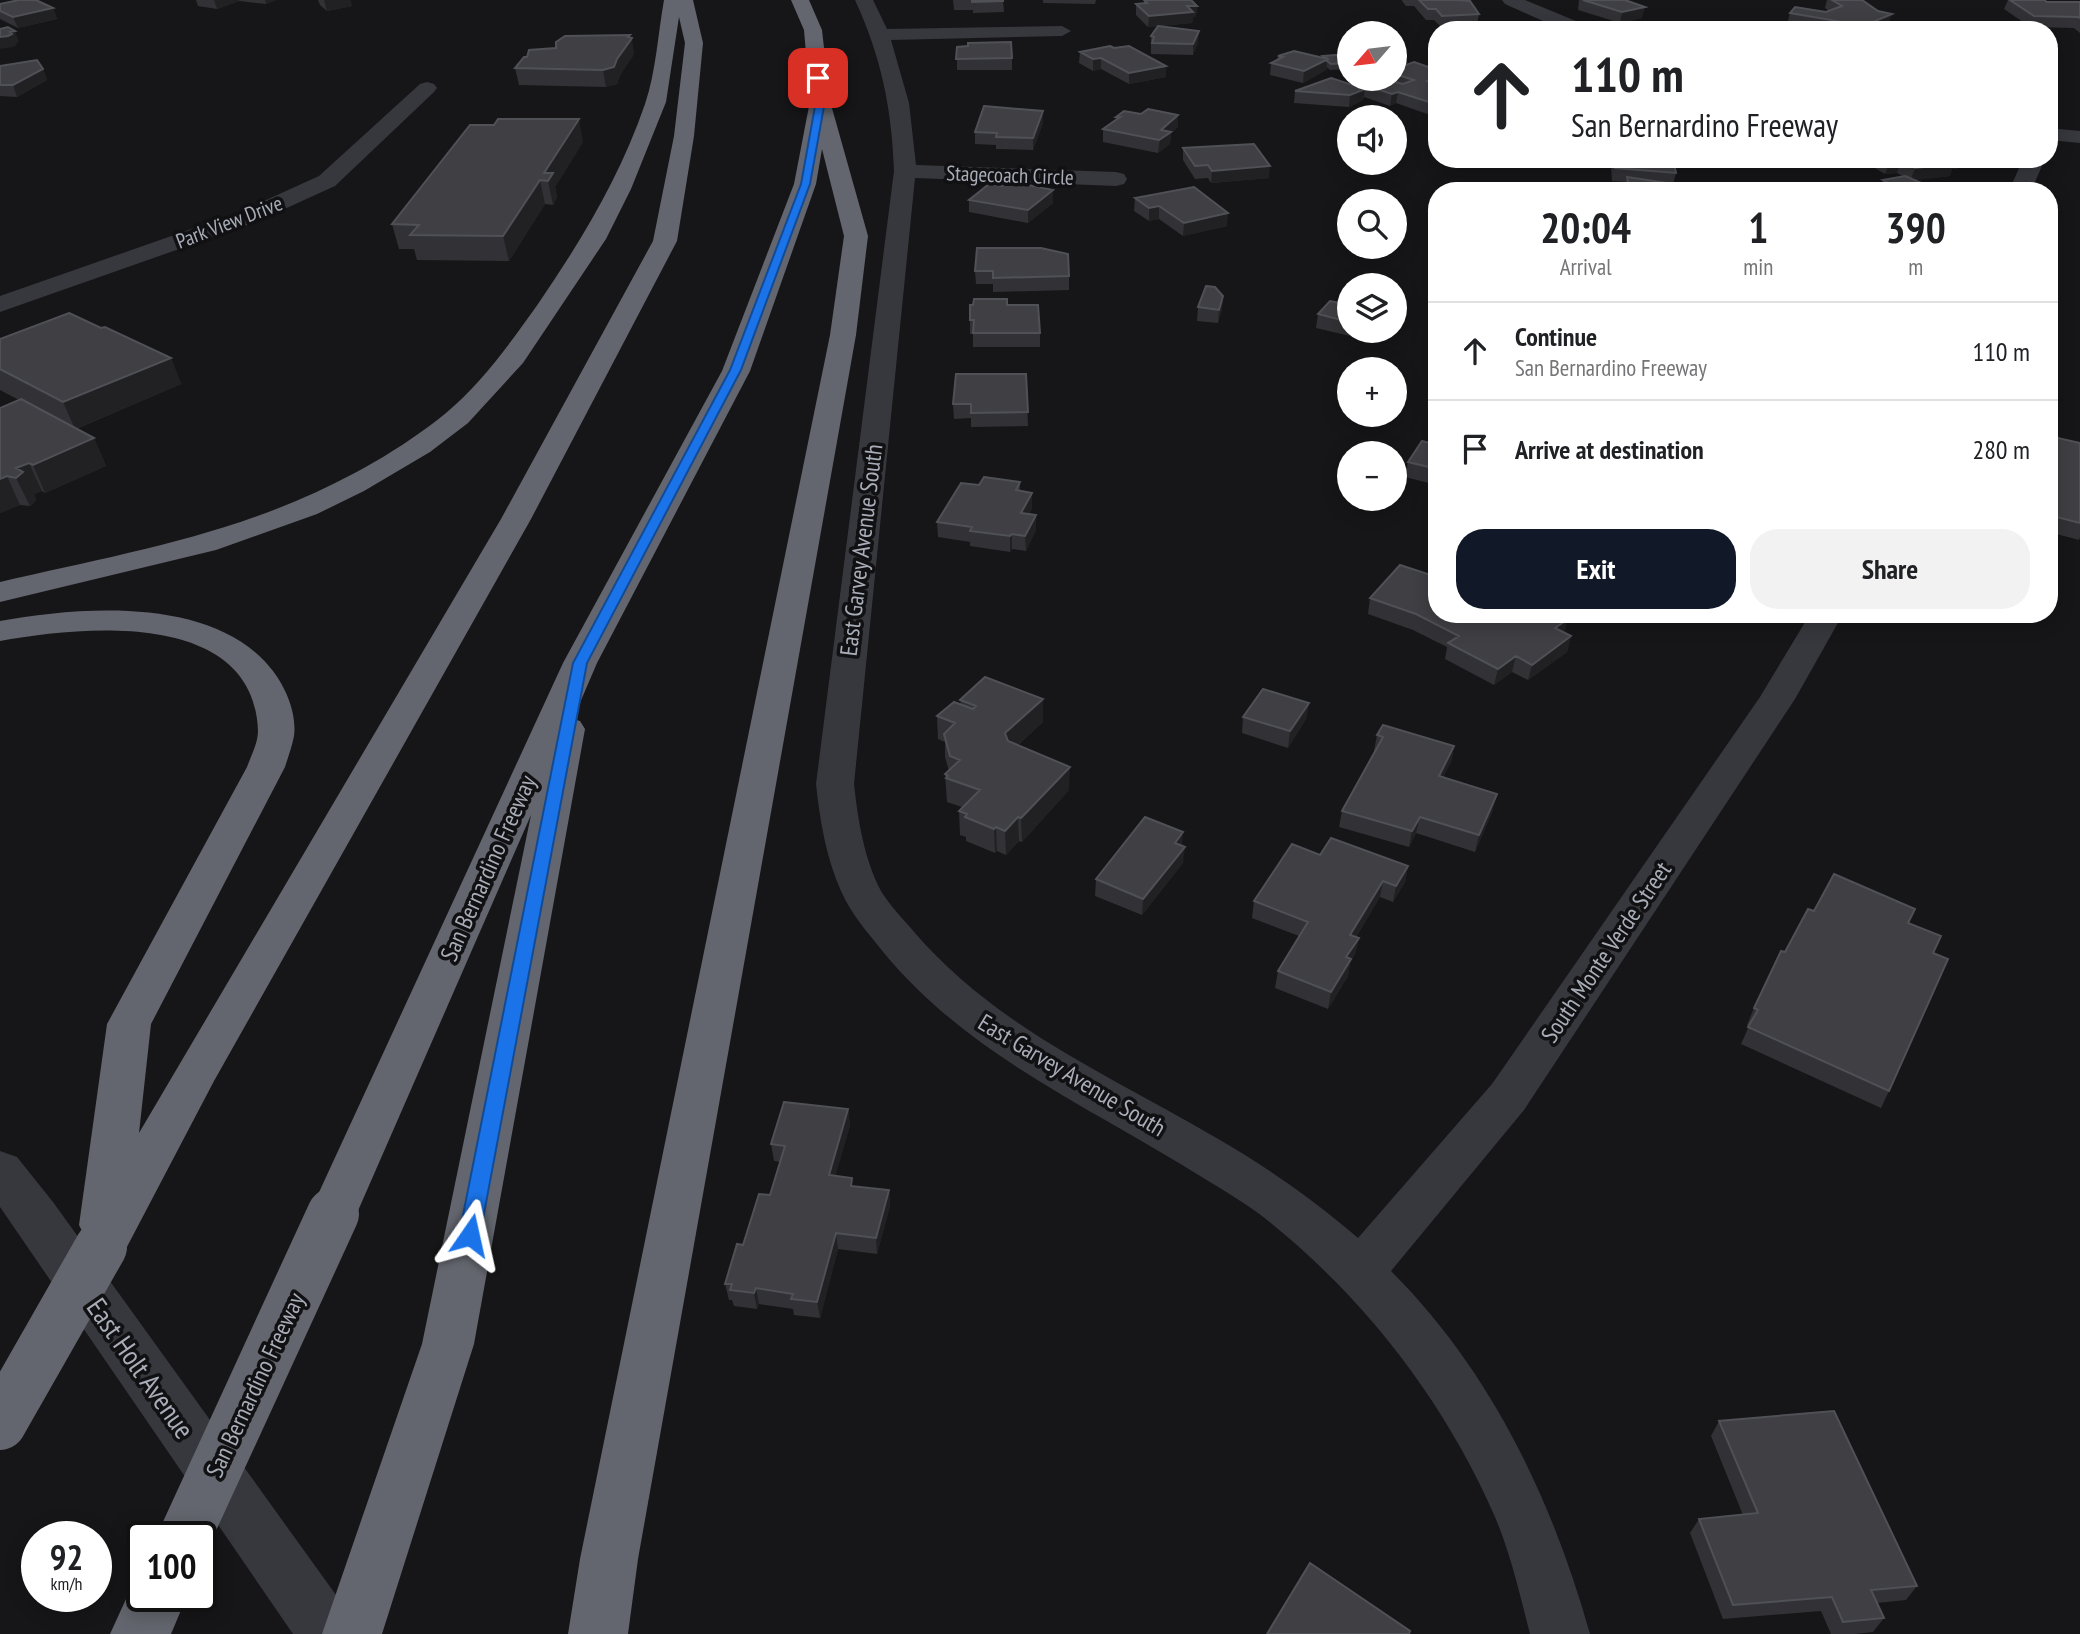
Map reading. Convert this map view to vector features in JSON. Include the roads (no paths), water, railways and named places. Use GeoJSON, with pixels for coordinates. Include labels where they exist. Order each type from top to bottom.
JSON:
{"type":"FeatureCollection","features":[{"type":"Feature","properties":{"kind":"highway"},"geometry":{"type":"LineString","coordinates":[[0,592],[205,543],[306,508],[353,485],[420,446],[458,417],[514,357],[594,239],[620,189],[656,102],[673,0]]}},
{"type":"Feature","properties":{"kind":"highway"},"geometry":{"type":"LineString","coordinates":[[0,1424],[101,1247],[197,1070],[516,519],[665,241],[684,136],[694,43],[684,0]]}},
{"type":"Feature","properties":{"kind":"highway","name":"San Bernardino Freeway"},"geometry":{"type":"LineString","coordinates":[[192,1521],[580,663],[736,370],[805,184],[820,101],[813,30],[800,0]]}},
{"type":"Feature","properties":{"kind":"highway"},"geometry":{"type":"LineString","coordinates":[[598,1634],[609,1559],[843,335],[856,236],[820,101]]}},
{"type":"Feature","properties":{"kind":"highway"},"geometry":{"type":"LineString","coordinates":[[0,631],[81,620],[144,621],[188,629],[221,642],[242,657],[261,678],[273,703],[276,732],[266,767],[129,1024],[101,1247]]}},
{"type":"Feature","properties":{"kind":"highway"},"geometry":{"type":"LineString","coordinates":[[352,1634],[449,1344],[580,663]]}},
{"type":"Feature","properties":{"kind":"highway"},"geometry":{"type":"LineString","coordinates":[[141,1634],[151,1612]]}},
{"type":"Feature","properties":{"kind":"street","name":"East Garvey Avenue South"},"geometry":{"type":"LineString","coordinates":[[864,0],[890,56],[900,101],[905,171],[835,784],[841,838],[862,894],[903,951],[947,996],[1009,1042],[1218,1162],[1292,1210],[1361,1271],[1427,1348],[1472,1415],[1516,1498],[1552,1595],[1560,1634]]}},
{"type":"Feature","properties":{"kind":"street"},"geometry":{"type":"LineString","coordinates":[[1511,0],[1555,21]]}},
{"type":"Feature","properties":{"kind":"street"},"geometry":{"type":"LineString","coordinates":[[881,35],[1062,31]]}},
{"type":"Feature","properties":{"kind":"street","name":"Park View Drive"},"geometry":{"type":"LineString","coordinates":[[0,304],[248,217],[327,181],[427,88]]}},
{"type":"Feature","properties":{"kind":"street"},"geometry":{"type":"LineString","coordinates":[[2058,135],[2080,137]]}},
{"type":"Feature","properties":{"kind":"street","name":"Stagecoach Circle"},"geometry":{"type":"LineString","coordinates":[[905,171],[1116,179]]}},
{"type":"Feature","properties":{"kind":"street","name":"South Monte Verde Street"},"geometry":{"type":"LineString","coordinates":[[1361,1271],[1508,1097],[1777,699],[1822,623]]}},
{"type":"Feature","properties":{"kind":"street","name":"East Holt Avenue"},"geometry":{"type":"LineString","coordinates":[[0,1171],[36,1217],[328,1634]]}}]}
